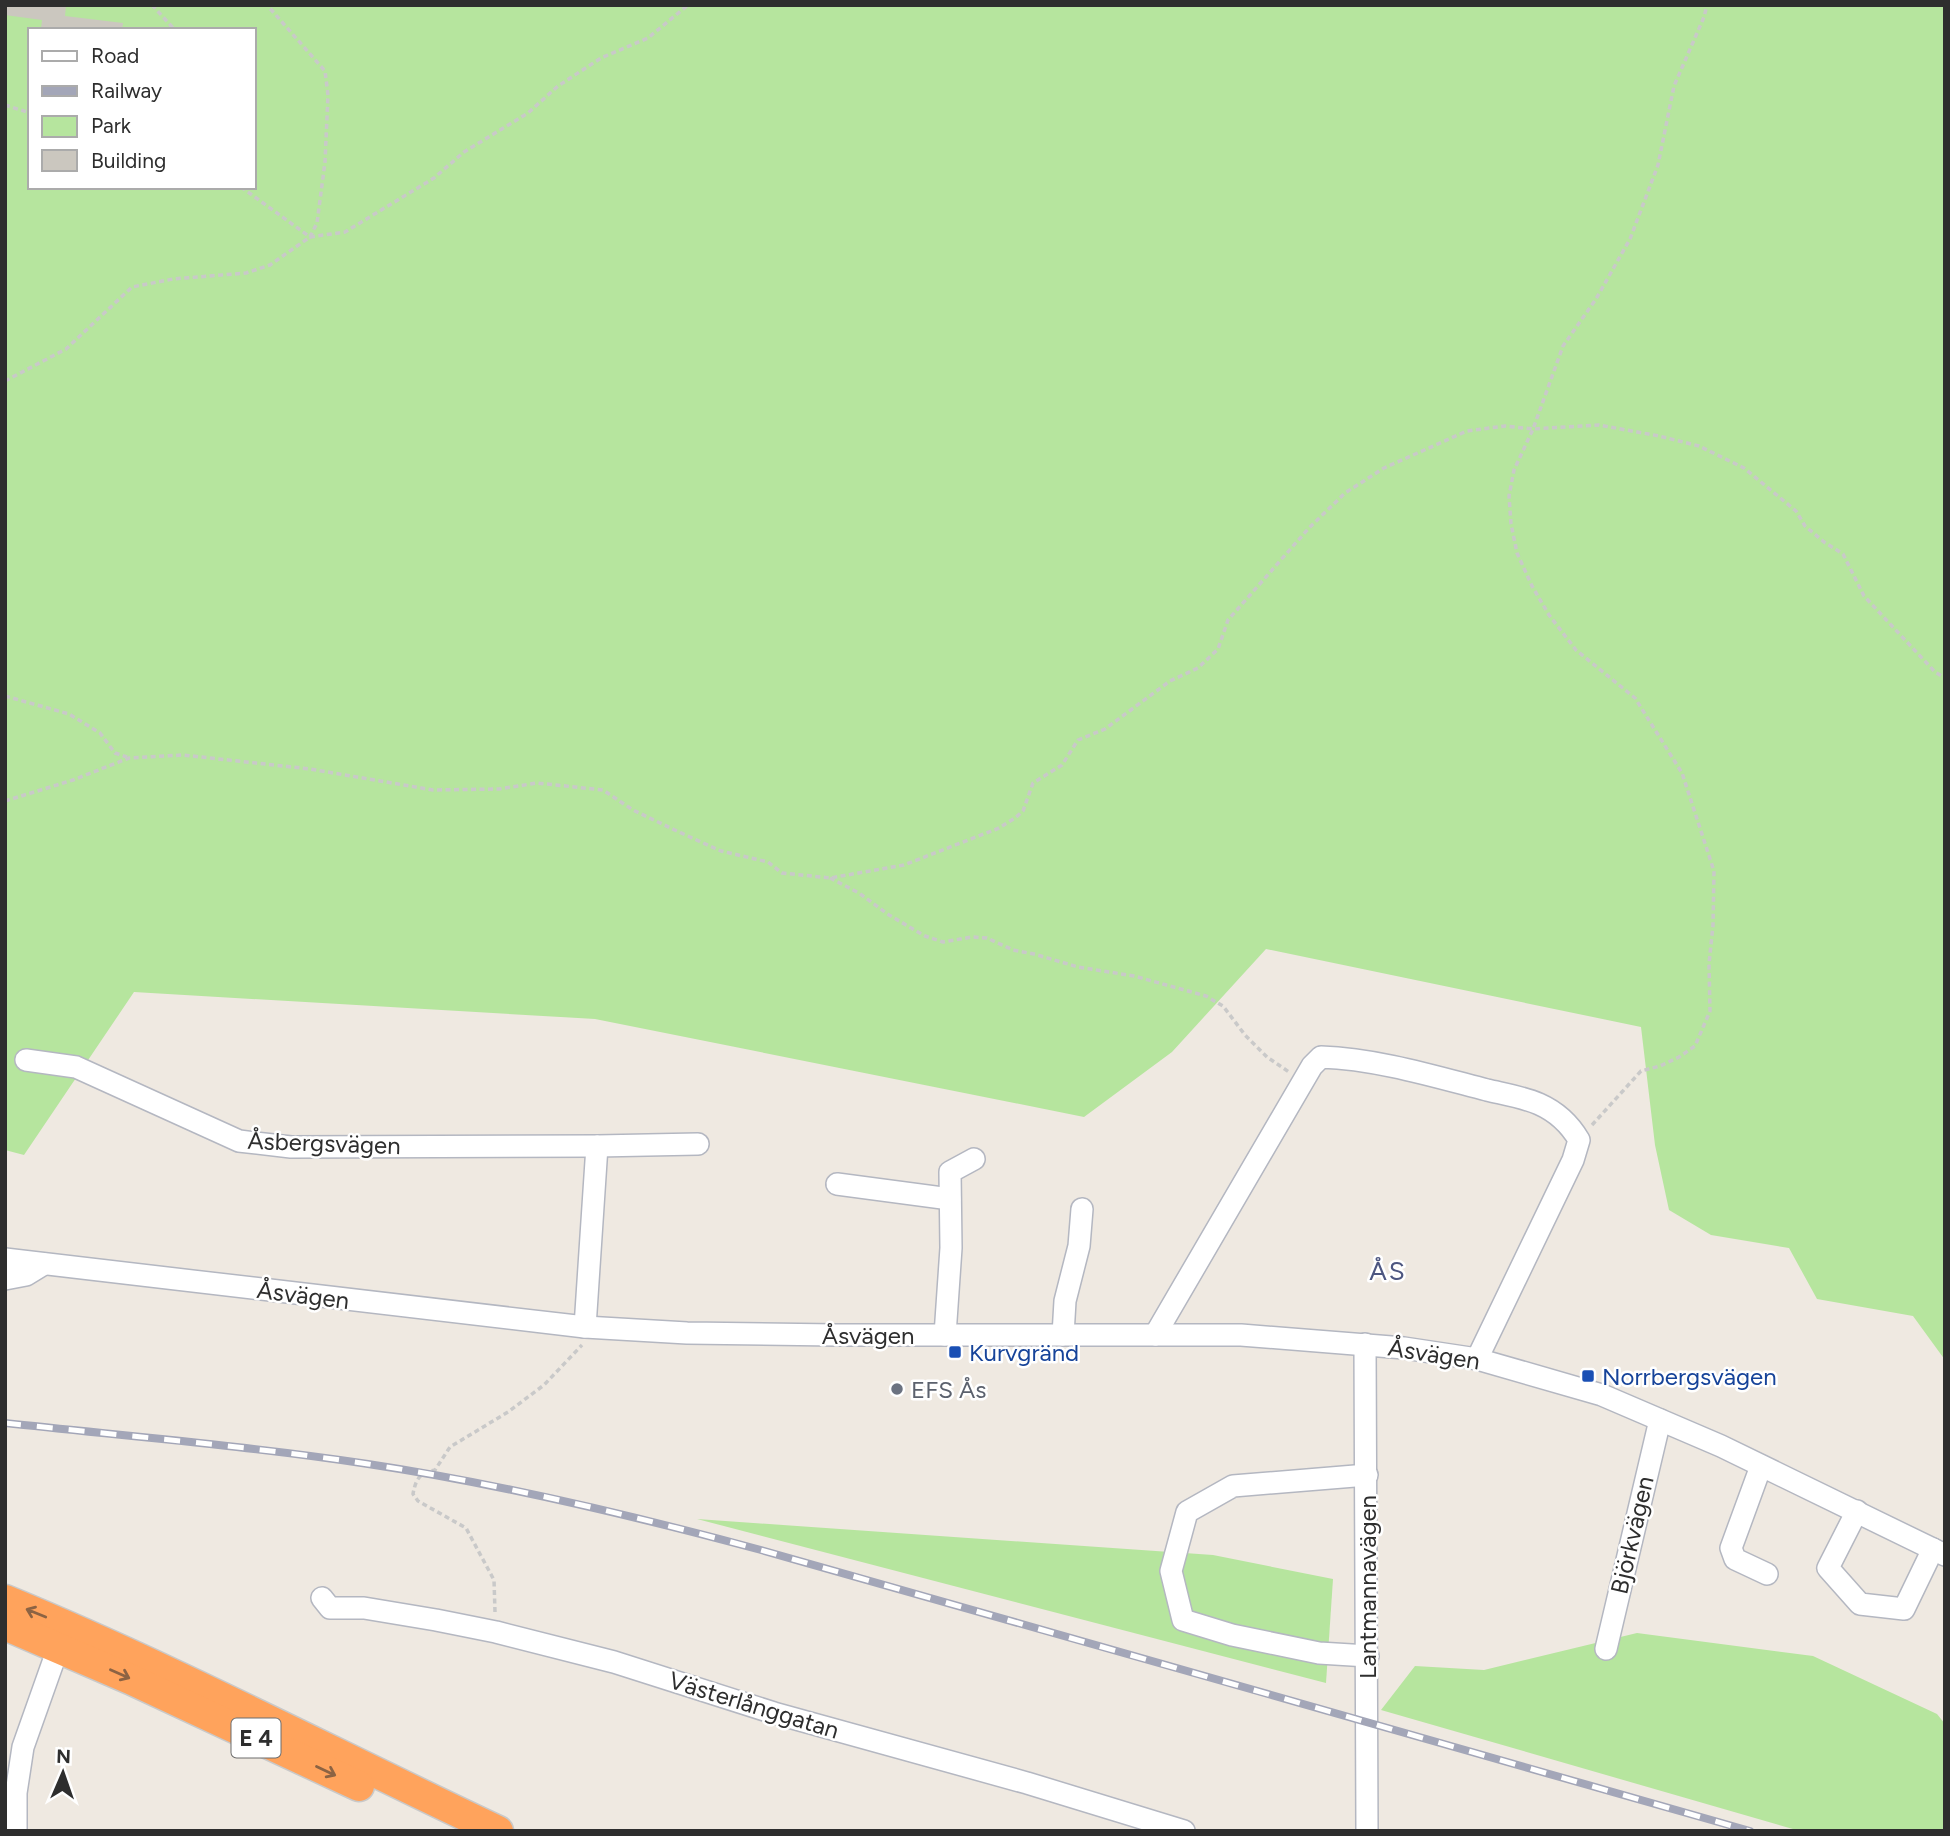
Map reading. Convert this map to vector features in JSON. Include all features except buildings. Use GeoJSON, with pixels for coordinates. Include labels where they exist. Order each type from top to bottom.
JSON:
{"type":"FeatureCollection","features":[{"type":"Feature","properties":{"kind":"highway","name":"E 4"},"geometry":{"type":"LineString","coordinates":[[5,1600],[62,1636],[454,1831]]}},
{"type":"Feature","properties":{"kind":"highway","name":"E 4"},"geometry":{"type":"LineString","coordinates":[[5,1625],[62,1636],[199,1686],[498,1831]]}},
{"type":"Feature","properties":{"kind":"street"},"geometry":{"type":"LineString","coordinates":[[1155,1335],[1312,1066],[1321,1057],[1345,1058],[1447,1079],[1538,1103],[1559,1115],[1579,1140],[1573,1160],[1477,1359]]}},
{"type":"Feature","properties":{"kind":"street","name":"Åsbergsvägen"},"geometry":{"type":"LineString","coordinates":[[26,1059],[76,1067],[239,1141],[291,1146],[698,1144]]}},
{"type":"Feature","properties":{"kind":"street"},"geometry":{"type":"LineString","coordinates":[[585,1327],[597,1146]]}},
{"type":"Feature","properties":{"kind":"street"},"geometry":{"type":"LineString","coordinates":[[945,1335],[951,1248],[950,1172],[974,1159]]}},
{"type":"Feature","properties":{"kind":"street"},"geometry":{"type":"LineString","coordinates":[[837,1184],[950,1199]]}},
{"type":"Feature","properties":{"kind":"street"},"geometry":{"type":"LineString","coordinates":[[1063,1335],[1065,1301],[1079,1246],[1082,1209]]}},
{"type":"Feature","properties":{"kind":"street","name":"Åsvägen"},"geometry":{"type":"LineString","coordinates":[[5,1259],[585,1327],[700,1333],[1241,1335],[1365,1344],[1477,1359],[1602,1395],[1761,1466],[1939,1552]]}},
{"type":"Feature","properties":{"kind":"street"},"geometry":{"type":"LineString","coordinates":[[5,1279],[26,1275],[44,1264]]}},
{"type":"Feature","properties":{"kind":"street","name":"Lantmannavägen"},"geometry":{"type":"LineString","coordinates":[[1365,1344],[1367,1831]]}},
{"type":"Feature","properties":{"kind":"street","name":"Björkvägen"},"geometry":{"type":"LineString","coordinates":[[1606,1649],[1660,1420]]}},
{"type":"Feature","properties":{"kind":"street"},"geometry":{"type":"LineString","coordinates":[[1761,1466],[1731,1548],[1735,1559],[1767,1574]]}},
{"type":"Feature","properties":{"kind":"street"},"geometry":{"type":"LineString","coordinates":[[1367,1475],[1233,1486],[1187,1512],[1171,1571],[1183,1620],[1232,1635],[1319,1653],[1368,1656]]}},
{"type":"Feature","properties":{"kind":"street"},"geometry":{"type":"LineString","coordinates":[[1857,1511],[1828,1568],[1860,1604],[1904,1609],[1939,1552]]}},
{"type":"Feature","properties":{"kind":"street","name":"Västerlånggatan"},"geometry":{"type":"LineString","coordinates":[[322,1598],[330,1608],[363,1608],[496,1632],[614,1662],[774,1713],[1184,1831]]}},
{"type":"Feature","properties":{"kind":"street"},"geometry":{"type":"LineString","coordinates":[[16,1831],[14,1745],[62,1636]]}},
{"type":"Feature","properties":{"kind":"path"},"geometry":{"type":"LineString","coordinates":[[152,5],[173,28]]}},
{"type":"Feature","properties":{"kind":"path"},"geometry":{"type":"LineString","coordinates":[[267,5],[325,71],[328,95],[325,162],[317,223],[310,237]]}},
{"type":"Feature","properties":{"kind":"path"},"geometry":{"type":"LineString","coordinates":[[5,381],[66,349],[132,287],[173,278],[246,272],[270,265],[310,237],[345,232],[434,178],[464,152],[528,114],[558,86],[601,58],[648,37],[688,5]]}},
{"type":"Feature","properties":{"kind":"path"},"geometry":{"type":"LineString","coordinates":[[1579,1140],[1641,1071],[1679,1058],[1695,1046],[1710,1011],[1709,964],[1714,871],[1682,773],[1635,698],[1576,650],[1549,615],[1532,586],[1517,553],[1509,496],[1514,470],[1533,429],[1563,346],[1596,299],[1630,239],[1658,165],[1674,86],[1707,5]]}},
{"type":"Feature","properties":{"kind":"path"},"geometry":{"type":"LineString","coordinates":[[5,105],[28,112]]}},
{"type":"Feature","properties":{"kind":"path"},"geometry":{"type":"LineString","coordinates":[[245,189],[310,237]]}},
{"type":"Feature","properties":{"kind":"path"},"geometry":{"type":"LineString","coordinates":[[5,801],[73,780],[129,758],[183,755],[310,769],[433,790],[499,789],[537,783],[603,790],[633,810],[721,851],[768,862],[782,873],[830,878],[904,865],[999,828],[1016,818],[1023,811],[1033,783],[1062,765],[1078,740],[1105,729],[1170,681],[1198,668],[1218,649],[1228,621],[1310,528],[1345,493],[1384,468],[1467,431],[1505,426],[1533,429],[1599,425],[1699,446],[1744,468],[1796,511],[1805,526],[1843,554],[1864,596],[1935,672],[1945,678]]}},
{"type":"Feature","properties":{"kind":"path"},"geometry":{"type":"LineString","coordinates":[[5,696],[69,714],[100,733],[116,753],[129,758]]}},
{"type":"Feature","properties":{"kind":"path"},"geometry":{"type":"LineString","coordinates":[[830,878],[859,893],[925,936],[943,943],[972,937],[987,938],[1013,950],[1078,967],[1134,976],[1206,996],[1223,1006],[1245,1035],[1267,1057],[1302,1082]]}},
{"type":"Feature","properties":{"kind":"path"},"geometry":{"type":"LineString","coordinates":[[496,1632],[494,1580],[467,1528],[418,1502],[414,1494],[416,1480],[424,1472],[435,1470],[450,1447],[508,1412],[544,1385],[583,1345],[585,1327]]}},
{"type":"Feature","properties":{"kind":"green space"},"geometry":{"type":"Polygon","coordinates":[[[5,5],[1945,5],[1945,1360],[1913,1316],[1817,1299],[1789,1248],[1711,1235],[1669,1210],[1655,1145],[1641,1027],[1266,949],[1172,1052],[1084,1117],[595,1019],[134,992],[24,1155],[5,1150],[5,5]]]}},
{"type":"Feature","properties":{"kind":"green space"},"geometry":{"type":"Polygon","coordinates":[[[697,1519],[1213,1555],[1333,1579],[1326,1683],[697,1519]]]}},
{"type":"Feature","properties":{"kind":"green space"},"geometry":{"type":"Polygon","coordinates":[[[1637,1633],[1813,1656],[1937,1714],[1945,1724],[1945,1831],[1800,1831],[1381,1710],[1415,1666],[1484,1670],[1637,1633]]]}},
{"type":"Feature","properties":{"kind":"railway"},"geometry":{"type":"LineString","coordinates":[[5,1423],[368,1464],[467,1481],[615,1513],[761,1550],[1750,1831]]}},
{"type":"Feature","properties":{"kind":"place","name":"Kurvgränd"},"geometry":{"type":"Point","coordinates":[955,1352]}},
{"type":"Feature","properties":{"kind":"place","name":"Norrbergsvägen"},"geometry":{"type":"Point","coordinates":[1588,1376]}},
{"type":"Feature","properties":{"kind":"place","name":"EFS Ås"},"geometry":{"type":"Point","coordinates":[897,1389]}},
{"type":"Feature","properties":{"kind":"district","name":"ÅS"},"geometry":{"type":"Point","coordinates":[1388,1271]}}]}
